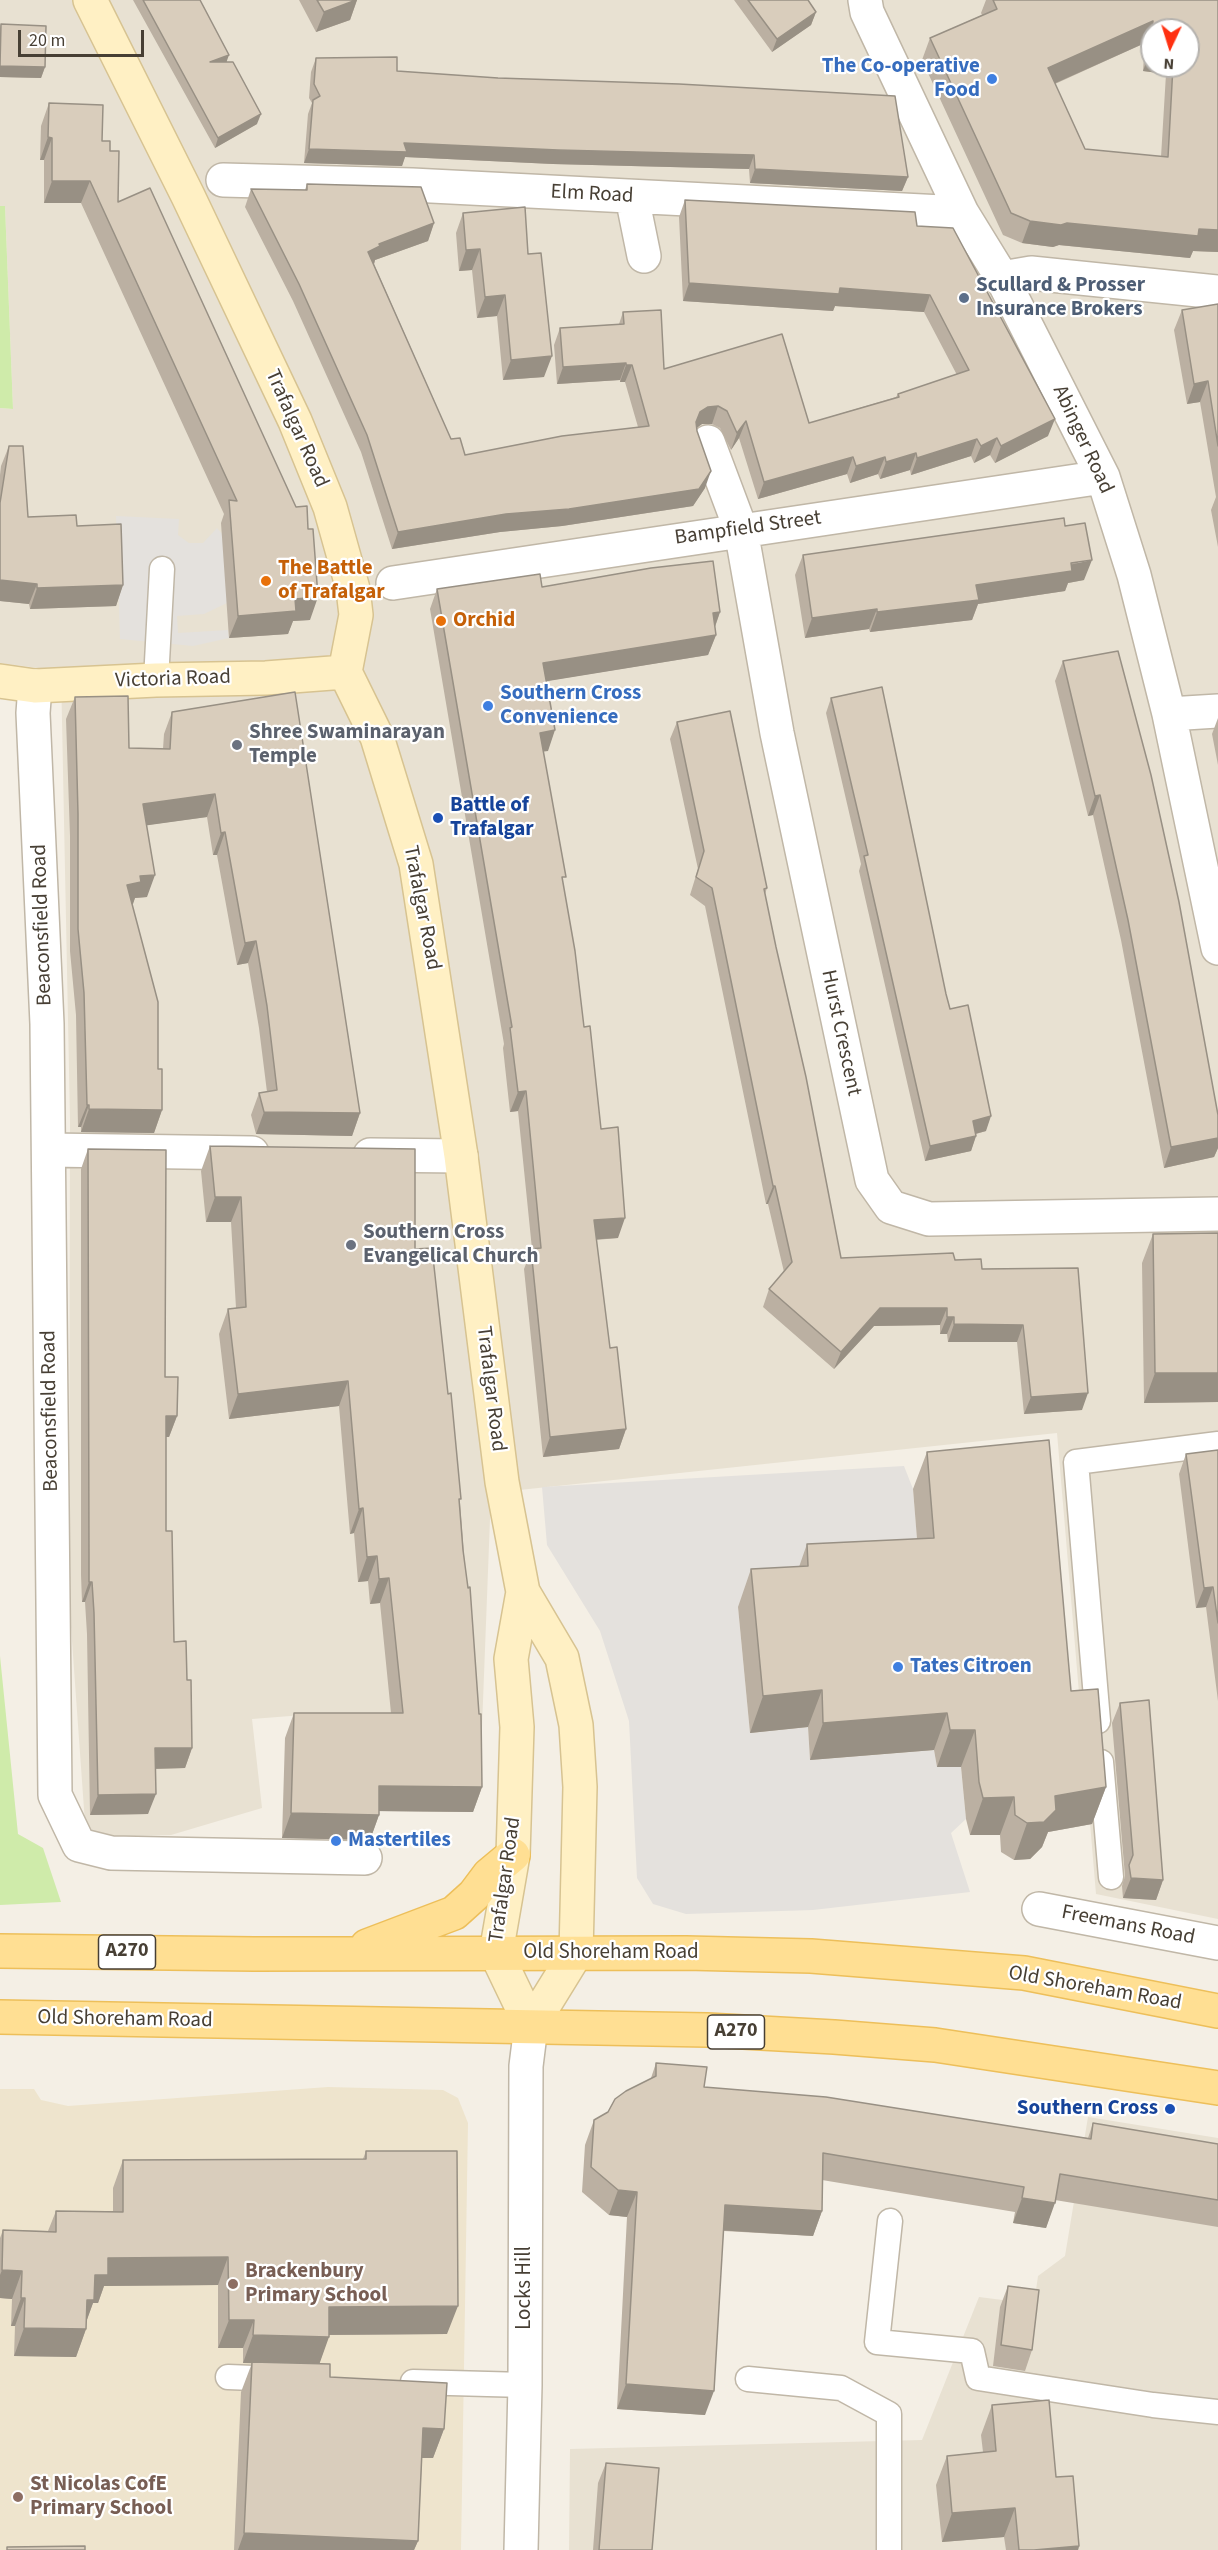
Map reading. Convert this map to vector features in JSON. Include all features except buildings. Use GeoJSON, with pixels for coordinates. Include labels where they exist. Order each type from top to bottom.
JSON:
{"type":"FeatureCollection","features":[{"type":"Feature","properties":{"kind":"main road","name":"Trafalgar Road"},"geometry":{"type":"LineString","coordinates":[[90,0],[188,196],[295,421],[330,507],[353,589],[356,615],[345,672],[376,737],[416,864],[461,1156],[502,1482],[524,1592],[562,1658],[576,1725],[580,1787],[576,1953]]}},
{"type":"Feature","properties":{"kind":"main road","name":"Victoria Road"},"geometry":{"type":"LineString","coordinates":[[0,681],[35,686],[156,680],[266,678],[345,672]]}},
{"type":"Feature","properties":{"kind":"main road","name":"Trafalgar Road"},"geometry":{"type":"LineString","coordinates":[[524,1592],[511,1659],[517,1727],[513,1855],[496,1953],[531,2026]]}},
{"type":"Feature","properties":{"kind":"main road"},"geometry":{"type":"LineString","coordinates":[[349,1953],[454,1913],[474,1895],[489,1875],[513,1855]]}},
{"type":"Feature","properties":{"kind":"main road","name":"Old Shoreham Road"},"geometry":{"type":"LineString","coordinates":[[0,1951],[811,1956],[1024,1974],[1218,2011]]}},
{"type":"Feature","properties":{"kind":"main road"},"geometry":{"type":"LineString","coordinates":[[531,2026],[576,1953]]}},
{"type":"Feature","properties":{"kind":"main road","name":"Old Shoreham Road"},"geometry":{"type":"LineString","coordinates":[[0,2018],[707,2030],[924,2044],[1218,2088]]}},
{"type":"Feature","properties":{"kind":"street","name":"Abinger Road"},"geometry":{"type":"LineString","coordinates":[[865,0],[867,12],[962,213],[1002,278],[1103,477],[1134,575],[1169,714],[1218,948]]}},
{"type":"Feature","properties":{"kind":"street","name":"Elm Road"},"geometry":{"type":"LineString","coordinates":[[223,180],[412,185],[962,213]]}},
{"type":"Feature","properties":{"kind":"street"},"geometry":{"type":"LineString","coordinates":[[632,197],[644,256]]}},
{"type":"Feature","properties":{"kind":"street"},"geometry":{"type":"LineString","coordinates":[[1002,278],[1031,273],[1218,292]]}},
{"type":"Feature","properties":{"kind":"street","name":"Hurst Crescent"},"geometry":{"type":"LineString","coordinates":[[708,442],[741,530],[777,734],[872,1180],[891,1207],[929,1219],[1218,1214]]}},
{"type":"Feature","properties":{"kind":"street","name":"Bampfield Street"},"geometry":{"type":"LineString","coordinates":[[393,583],[1103,477]]}},
{"type":"Feature","properties":{"kind":"street","name":"Beaconsfield Road"},"geometry":{"type":"LineString","coordinates":[[35,686],[33,713],[47,1024],[55,1795],[79,1845],[111,1853],[364,1858]]}},
{"type":"Feature","properties":{"kind":"street"},"geometry":{"type":"LineString","coordinates":[[1169,714],[1218,711]]}},
{"type":"Feature","properties":{"kind":"street"},"geometry":{"type":"LineString","coordinates":[[49,1150],[284,1154]]}},
{"type":"Feature","properties":{"kind":"street"},"geometry":{"type":"LineString","coordinates":[[343,1154],[461,1156]]}},
{"type":"Feature","properties":{"kind":"street","name":"Freemans Road"},"geometry":{"type":"LineString","coordinates":[[1039,1909],[1218,1943]]}},
{"type":"Feature","properties":{"kind":"street","name":"Locks Hill"},"geometry":{"type":"LineString","coordinates":[[521,2550],[525,2385],[526,2066],[531,2026]]}},
{"type":"Feature","properties":{"kind":"lane"},"geometry":{"type":"LineString","coordinates":[[156,680],[162,569]]}},
{"type":"Feature","properties":{"kind":"lane"},"geometry":{"type":"LineString","coordinates":[[1111,1877],[1076,1462],[1218,1444]]}},
{"type":"Feature","properties":{"kind":"lane"},"geometry":{"type":"LineString","coordinates":[[890,2221],[877,2342],[972,2351],[978,2378],[1153,2405],[1218,2412]]}},
{"type":"Feature","properties":{"kind":"lane"},"geometry":{"type":"LineString","coordinates":[[228,2377],[299,2379]]}},
{"type":"Feature","properties":{"kind":"lane"},"geometry":{"type":"LineString","coordinates":[[748,2379],[841,2388],[889,2414],[889,2550]]}},
{"type":"Feature","properties":{"kind":"lane"},"geometry":{"type":"LineString","coordinates":[[394,2382],[525,2385]]}},
{"type":"Feature","properties":{"kind":"shaded area"},"geometry":{"type":"Polygon","coordinates":[[[0,0],[1218,0],[1218,1919],[1096,1894],[1057,1433],[491,1493],[482,1727],[318,1736],[316,1714],[252,1719],[262,1808],[171,1835],[86,1837],[69,1599],[70,1119],[61,671],[0,663],[0,408],[13,409],[5,206],[0,206],[0,0]]]}},
{"type":"Feature","properties":{"kind":"shaded area"},"geometry":{"type":"Polygon","coordinates":[[[116,516],[179,519],[178,535],[189,543],[203,543],[217,528],[225,537],[227,603],[204,614],[177,616],[178,633],[228,630],[229,638],[193,646],[120,639],[116,516]]]}},
{"type":"Feature","properties":{"kind":"shaded area"},"geometry":{"type":"Polygon","coordinates":[[[904,1466],[913,1489],[920,1575],[738,1607],[750,1733],[808,1727],[810,1760],[934,1750],[937,1767],[961,1767],[966,1819],[951,1833],[970,1892],[813,1910],[686,1914],[653,1904],[637,1878],[629,1721],[600,1631],[547,1545],[542,1487],[904,1466]]]}},
{"type":"Feature","properties":{"kind":"shaded area","name":"Brackenbury Primary School"},"geometry":{"type":"Polygon","coordinates":[[[328,2087],[443,2090],[458,2098],[468,2123],[461,2550],[0,2550],[0,2089],[34,2089],[41,2100],[68,2106],[328,2087]]]}},
{"type":"Feature","properties":{"kind":"shaded area"},"geometry":{"type":"Polygon","coordinates":[[[1088,2117],[1218,2138],[1218,2550],[569,2550],[570,2449],[922,2440],[979,2297],[1034,2304],[1038,2276],[1065,2256],[1088,2117]]]}},
{"type":"Feature","properties":{"kind":"green space"},"geometry":{"type":"Polygon","coordinates":[[[0,206],[5,206],[13,409],[0,408],[0,206]]]}},
{"type":"Feature","properties":{"kind":"green space"},"geometry":{"type":"Polygon","coordinates":[[[0,1656],[18,1834],[43,1848],[61,1902],[0,1905],[0,1656]]]}},
{"type":"Feature","properties":{"kind":"place","name":"The Co-operative Food"},"geometry":{"type":"Point","coordinates":[992,79]}},
{"type":"Feature","properties":{"kind":"place","name":"Scullard & Prosser Insurance Brokers"},"geometry":{"type":"Point","coordinates":[964,298]}},
{"type":"Feature","properties":{"kind":"place","name":"The Battle of Trafalgar"},"geometry":{"type":"Point","coordinates":[266,581]}},
{"type":"Feature","properties":{"kind":"place","name":"Orchid"},"geometry":{"type":"Point","coordinates":[441,621]}},
{"type":"Feature","properties":{"kind":"place","name":"Southern Cross Convenience"},"geometry":{"type":"Point","coordinates":[488,706]}},
{"type":"Feature","properties":{"kind":"place","name":"Shree Swaminarayan Temple"},"geometry":{"type":"Point","coordinates":[237,745]}},
{"type":"Feature","properties":{"kind":"place","name":"Battle of Trafalgar"},"geometry":{"type":"Point","coordinates":[438,818]}},
{"type":"Feature","properties":{"kind":"place","name":"Southern Cross Evangelical Church"},"geometry":{"type":"Point","coordinates":[351,1245]}},
{"type":"Feature","properties":{"kind":"place","name":"Tates Citroen"},"geometry":{"type":"Point","coordinates":[898,1667]}},
{"type":"Feature","properties":{"kind":"place","name":"Mastertiles"},"geometry":{"type":"Point","coordinates":[336,1841]}},
{"type":"Feature","properties":{"kind":"place","name":"Southern Cross"},"geometry":{"type":"Point","coordinates":[1170,2109]}},
{"type":"Feature","properties":{"kind":"place","name":"Brackenbury Primary School"},"geometry":{"type":"Point","coordinates":[233,2284]}},
{"type":"Feature","properties":{"kind":"place","name":"St Nicolas CofE Primary School"},"geometry":{"type":"Point","coordinates":[18,2497]}}]}
